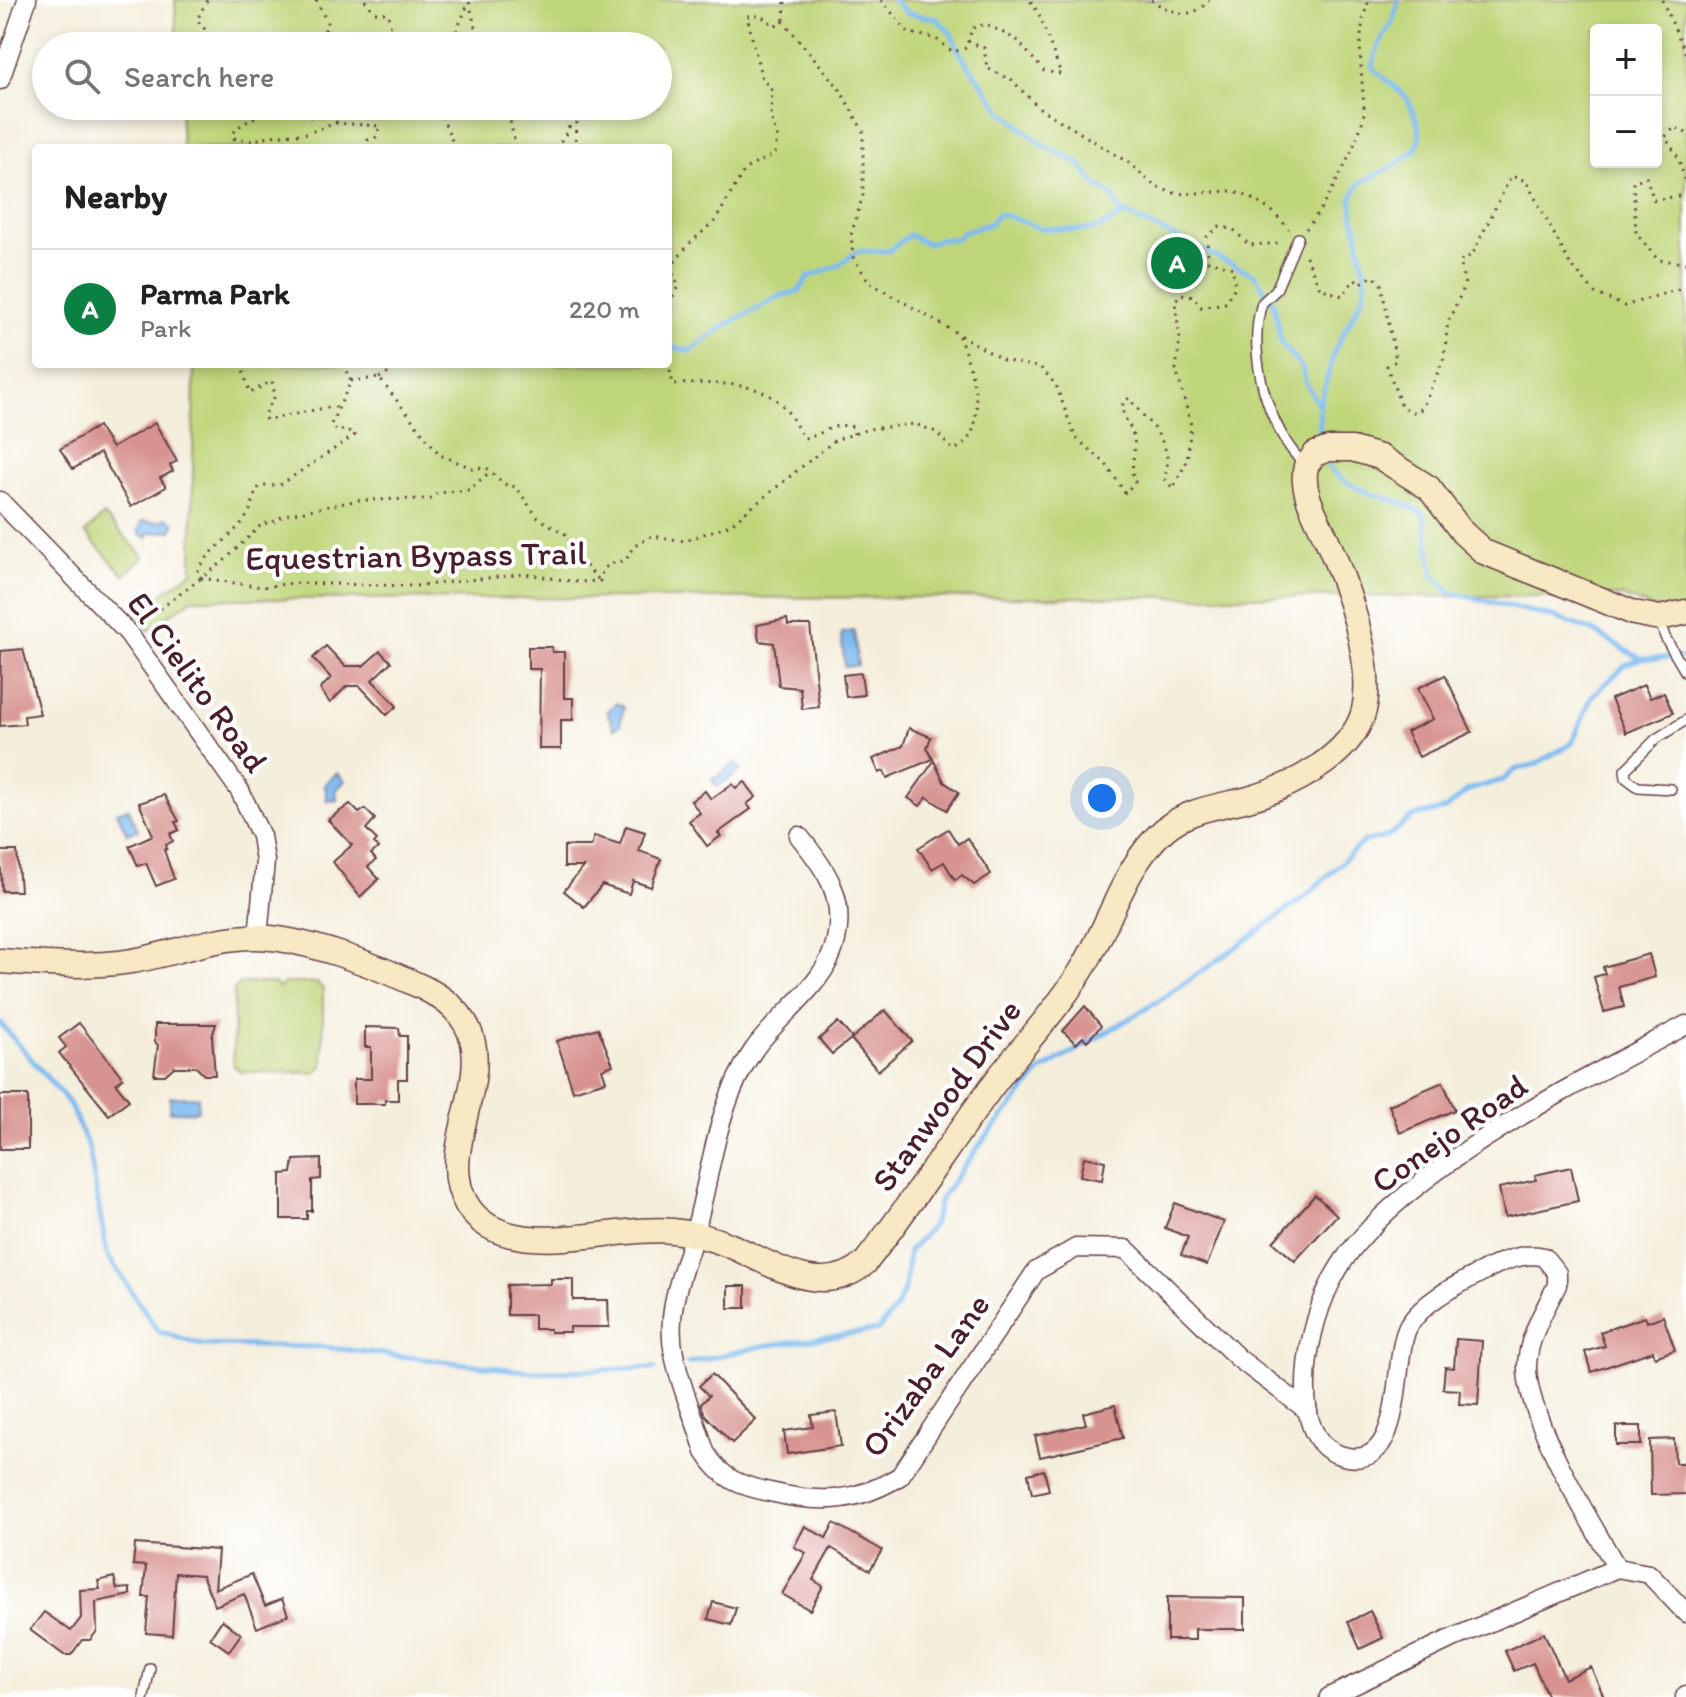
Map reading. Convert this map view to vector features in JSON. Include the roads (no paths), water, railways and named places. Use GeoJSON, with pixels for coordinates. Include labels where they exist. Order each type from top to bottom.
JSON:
{"type":"FeatureCollection","features":[{"type":"Feature","properties":{"kind":"main road"},"geometry":{"type":"LineString","coordinates":[[1306,466],[1315,454],[1329,449],[1352,449],[1380,457],[1429,488],[1463,533],[1484,552],[1662,628],[1686,612]]}},
{"type":"Feature","properties":{"kind":"main road","name":"Stanwood Drive"},"geometry":{"type":"LineString","coordinates":[[0,961],[114,963],[258,937],[302,945],[410,982],[441,998],[458,1013],[470,1037],[474,1066],[457,1175],[466,1203],[484,1224],[499,1232],[524,1238],[650,1230],[694,1234],[800,1277],[832,1280],[858,1269],[1071,986],[1135,869],[1160,834],[1187,814],[1256,796],[1291,781],[1324,761],[1350,737],[1361,719],[1366,699],[1361,649],[1340,574],[1306,489],[1306,466]]}},
{"type":"Feature","properties":{"kind":"street"},"geometry":{"type":"LineString","coordinates":[[0,80],[27,0]]}},
{"type":"Feature","properties":{"kind":"street","name":"El Cielito Road"},"geometry":{"type":"LineString","coordinates":[[0,501],[128,633],[217,756],[258,826],[265,861],[258,937]]}},
{"type":"Feature","properties":{"kind":"street","name":"Orizaba Lane"},"geometry":{"type":"LineString","coordinates":[[799,836],[824,867],[835,889],[839,913],[836,941],[818,978],[766,1033],[741,1071],[717,1131],[694,1234],[675,1286],[674,1354],[705,1452],[713,1466],[737,1485],[820,1501],[864,1495],[900,1476],[1036,1271],[1076,1248],[1089,1246],[1126,1249],[1238,1358],[1308,1411]]}},
{"type":"Feature","properties":{"kind":"street","name":"Conejo Road"},"geometry":{"type":"LineString","coordinates":[[1617,1568],[1569,1484],[1529,1388],[1529,1348],[1557,1285],[1557,1273],[1544,1257],[1525,1255],[1487,1269],[1420,1311],[1402,1340],[1393,1419],[1387,1436],[1378,1447],[1351,1457],[1328,1449],[1311,1428],[1306,1374],[1321,1307],[1332,1278],[1374,1225],[1408,1193],[1529,1113],[1686,1025]]}},
{"type":"Feature","properties":{"kind":"street"},"geometry":{"type":"LineString","coordinates":[[1329,1697],[1446,1641],[1617,1568],[1649,1574],[1686,1613]]}},
{"type":"Feature","properties":{"kind":"lane"},"geometry":{"type":"LineString","coordinates":[[1298,238],[1276,290],[1264,299],[1258,316],[1258,344],[1266,390],[1279,433],[1306,466]]}},
{"type":"Feature","properties":{"kind":"lane"},"geometry":{"type":"LineString","coordinates":[[1662,628],[1685,672]]}},
{"type":"Feature","properties":{"kind":"lane"},"geometry":{"type":"LineString","coordinates":[[1671,789],[1638,787],[1626,778],[1625,770],[1656,739],[1686,720]]}},
{"type":"Feature","properties":{"kind":"lane"},"geometry":{"type":"LineString","coordinates":[[144,1697],[150,1668]]}},
{"type":"Feature","properties":{"kind":"water"},"geometry":{"type":"Polygon","coordinates":[[[166,518],[175,523],[172,531],[149,533],[147,538],[138,532],[142,521],[158,522],[166,518]]]}},
{"type":"Feature","properties":{"kind":"water"},"geometry":{"type":"Polygon","coordinates":[[[854,631],[858,665],[845,667],[841,633],[854,631]]]}},
{"type":"Feature","properties":{"kind":"water"},"geometry":{"type":"Polygon","coordinates":[[[616,703],[624,707],[620,725],[614,729],[607,711],[616,703]]]}},
{"type":"Feature","properties":{"kind":"water"},"geometry":{"type":"Polygon","coordinates":[[[735,763],[741,770],[717,787],[712,780],[735,763]]]}},
{"type":"Feature","properties":{"kind":"water"},"geometry":{"type":"Polygon","coordinates":[[[337,773],[345,781],[336,790],[337,800],[327,801],[325,784],[337,773]]]}},
{"type":"Feature","properties":{"kind":"water"},"geometry":{"type":"Polygon","coordinates":[[[128,808],[138,830],[127,834],[117,812],[128,808]]]}},
{"type":"Feature","properties":{"kind":"water"},"geometry":{"type":"Polygon","coordinates":[[[170,1097],[198,1097],[198,1111],[170,1112],[170,1097]]]}},
{"type":"Feature","properties":{"kind":"waterway"},"geometry":{"type":"LineString","coordinates":[[893,0],[907,13],[937,19],[951,33],[961,55],[1002,111],[1044,146],[1079,163],[1094,183],[1113,196],[1120,211],[1255,275],[1274,304],[1281,343],[1302,368],[1306,384],[1319,405],[1320,434]]}},
{"type":"Feature","properties":{"kind":"waterway"},"geometry":{"type":"LineString","coordinates":[[1320,404],[1335,349],[1363,297],[1366,281],[1351,199],[1360,183],[1415,151],[1420,139],[1418,123],[1407,98],[1373,68],[1377,49],[1394,18],[1398,0]]}},
{"type":"Feature","properties":{"kind":"waterway"},"geometry":{"type":"LineString","coordinates":[[672,347],[690,351],[726,325],[780,296],[799,291],[808,277],[838,266],[858,251],[889,251],[909,235],[928,244],[939,239],[956,239],[963,232],[992,223],[995,216],[1002,214],[1039,228],[1099,228],[1126,213]]}},
{"type":"Feature","properties":{"kind":"waterway"},"geometry":{"type":"LineString","coordinates":[[1328,466],[1350,484],[1424,515],[1433,574],[1449,592],[1557,618],[1593,631],[1641,659],[1686,657]]}},
{"type":"Feature","properties":{"kind":"waterway"},"geometry":{"type":"LineString","coordinates":[[688,1363],[763,1346],[878,1330],[896,1308],[905,1288],[909,1251],[933,1225],[940,1199],[985,1138],[1041,1071],[1159,1001],[1242,943],[1306,896],[1364,841],[1387,837],[1412,817],[1446,809],[1468,790],[1503,780],[1515,770],[1536,764],[1572,743],[1592,696],[1626,665],[1641,659]]}},
{"type":"Feature","properties":{"kind":"waterway"},"geometry":{"type":"LineString","coordinates":[[0,1023],[69,1103],[89,1149],[107,1255],[158,1331],[202,1345],[324,1347],[533,1372],[655,1368]]}},
{"type":"Feature","properties":{"kind":"place","name":"Parma Park"},"geometry":{"type":"Point","coordinates":[1177,263]}}]}
